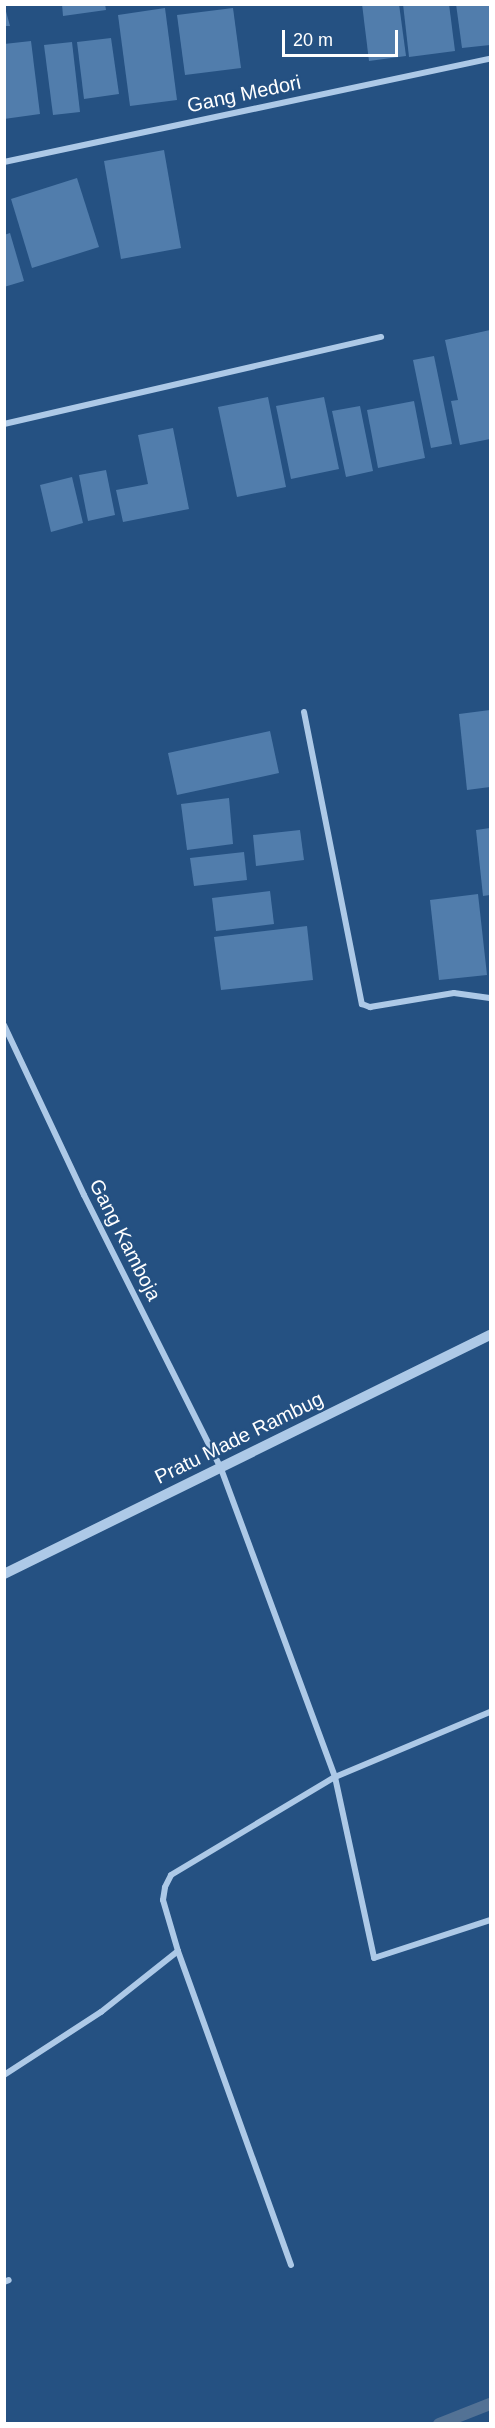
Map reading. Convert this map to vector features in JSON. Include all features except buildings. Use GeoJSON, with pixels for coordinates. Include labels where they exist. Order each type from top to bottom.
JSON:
{"type":"FeatureCollection","features":[{"type":"Feature","properties":{"kind":"street","name":"Gang Medori"},"geometry":{"type":"LineString","coordinates":[[4,162],[490,59]]}},
{"type":"Feature","properties":{"kind":"street"},"geometry":{"type":"LineString","coordinates":[[4,424],[381,338]]}},
{"type":"Feature","properties":{"kind":"street"},"geometry":{"type":"LineString","coordinates":[[304,712],[362,1004],[370,1007],[454,993],[490,998]]}},
{"type":"Feature","properties":{"kind":"street","name":"Gang Kamboja"},"geometry":{"type":"LineString","coordinates":[[4,1025],[19,1062],[220,1466],[335,1777],[374,1958],[490,1920]]}},
{"type":"Feature","properties":{"kind":"street","name":"Pratu Made Rambug"},"geometry":{"type":"LineString","coordinates":[[4,1574],[490,1335]]}},
{"type":"Feature","properties":{"kind":"street"},"geometry":{"type":"LineString","coordinates":[[291,2265],[177,1951],[163,1900],[171,1875],[335,1777],[490,1712]]}},
{"type":"Feature","properties":{"kind":"street"},"geometry":{"type":"LineString","coordinates":[[4,2075],[101,2012],[177,1951]]}},
{"type":"Feature","properties":{"kind":"waterway"},"geometry":{"type":"LineString","coordinates":[[439,2424],[490,2404]]}}]}
